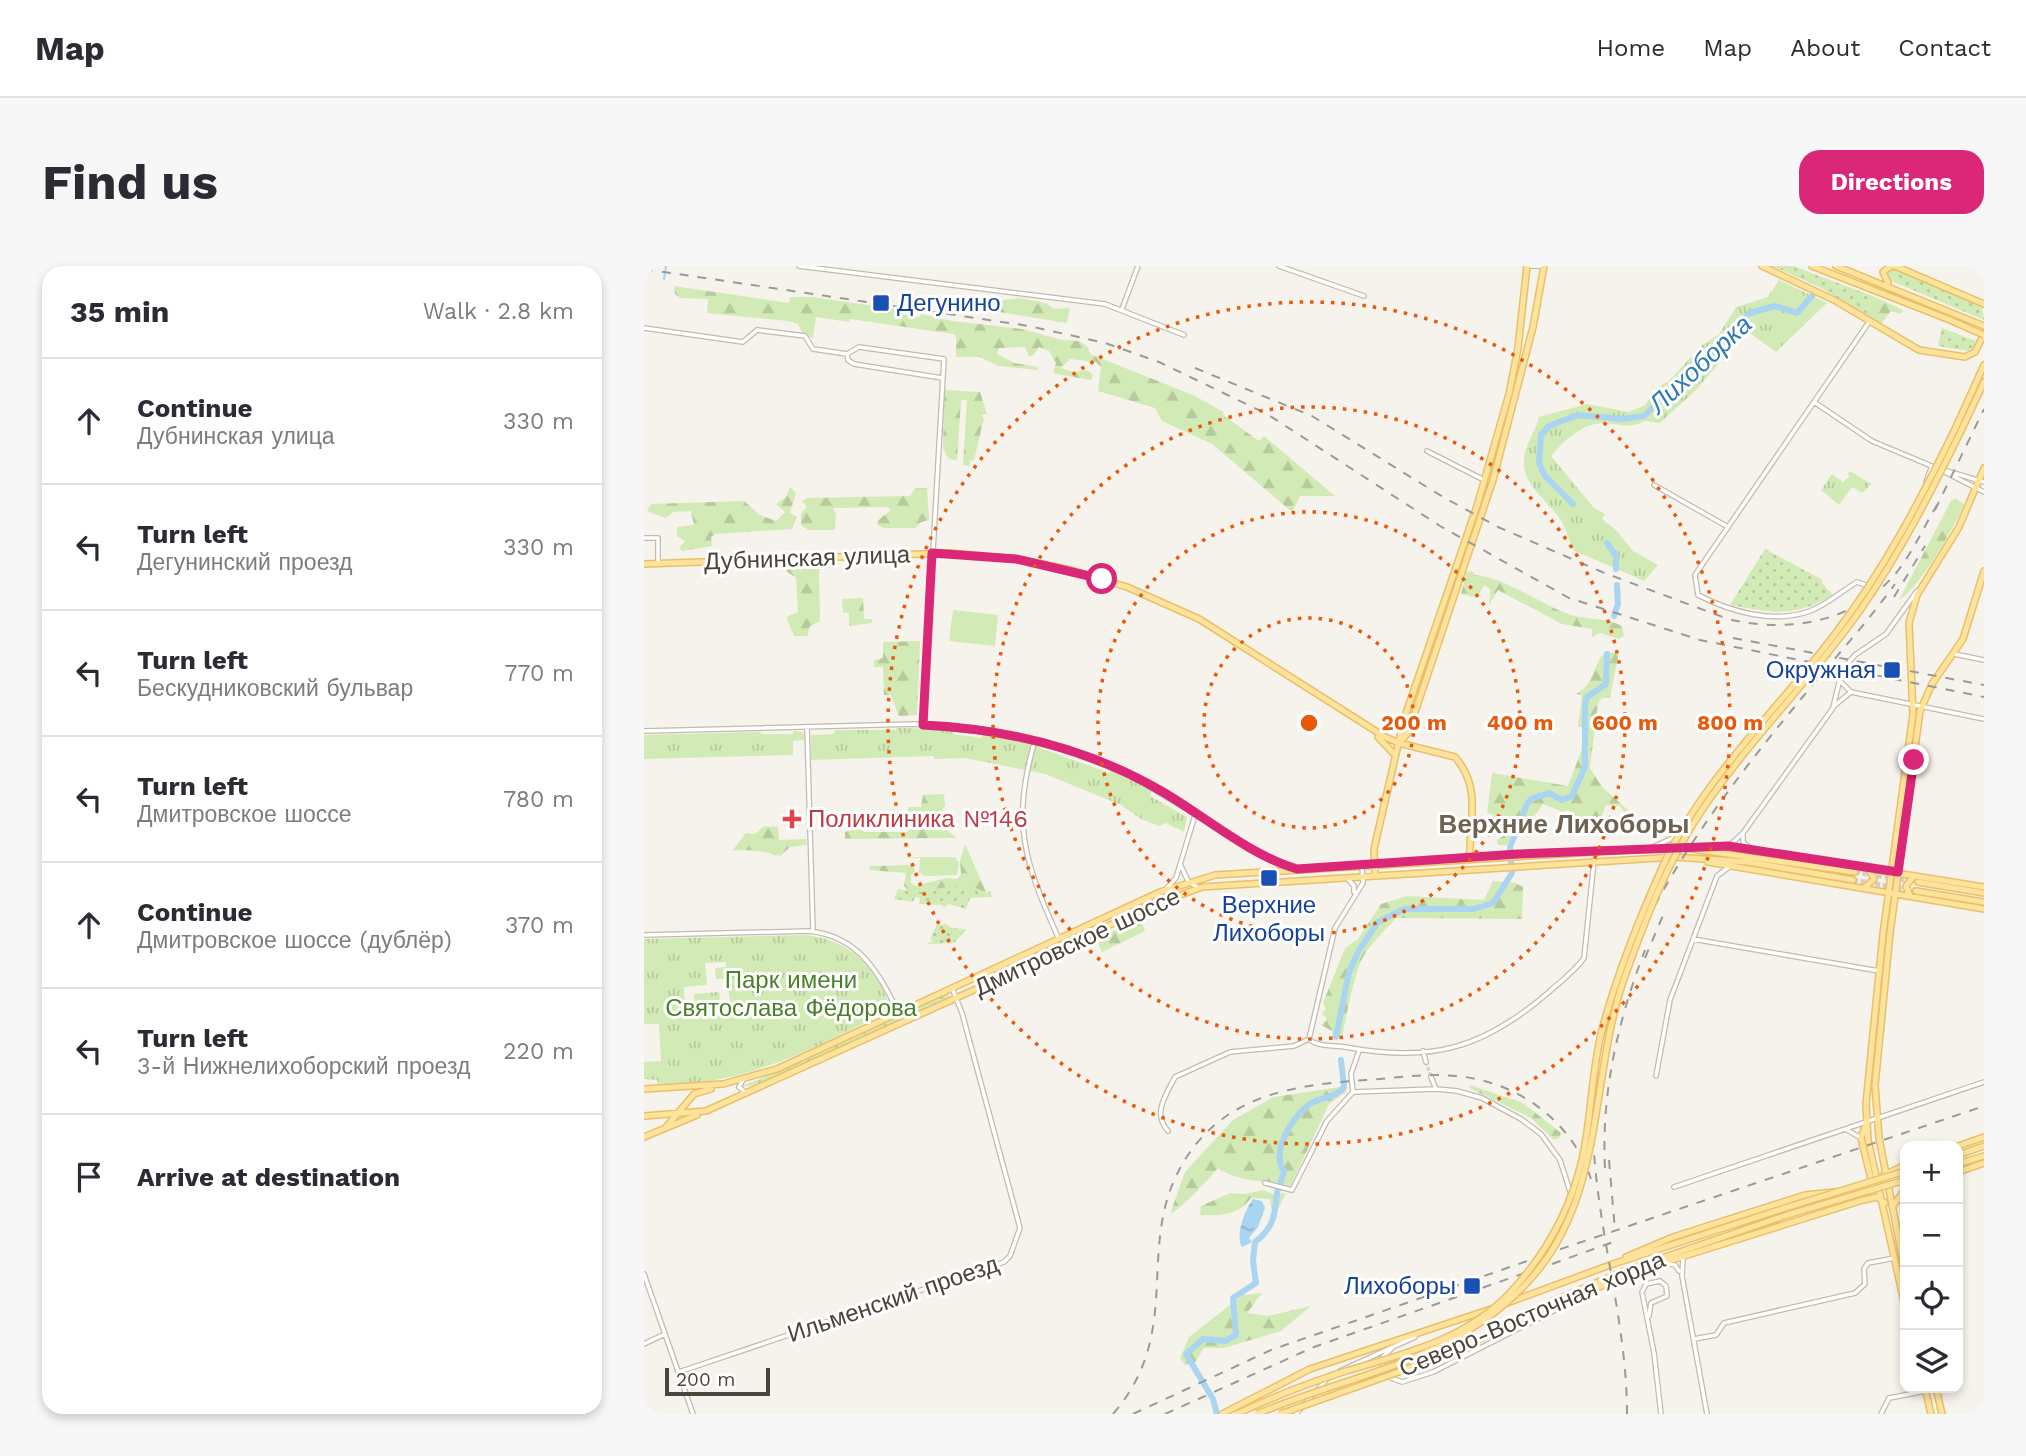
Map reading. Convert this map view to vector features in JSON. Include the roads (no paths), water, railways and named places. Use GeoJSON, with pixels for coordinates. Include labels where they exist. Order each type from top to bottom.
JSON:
{"type":"FeatureCollection","features":[{"type":"Feature","properties":{"kind":"main road"},"geometry":{"type":"LineString","coordinates":[[1376,875],[1374,864],[1377,834],[1402,728],[1485,480],[1511,384],[1529,266]]}},
{"type":"Feature","properties":{"kind":"main road"},"geometry":{"type":"LineString","coordinates":[[1399,743],[1408,733],[1490,490],[1536,309],[1542,266]]}},
{"type":"Feature","properties":{"kind":"main road"},"geometry":{"type":"LineString","coordinates":[[1762,266],[1836,302],[1919,350],[1965,357],[1975,352],[1984,334],[1812,266]]}},
{"type":"Feature","properties":{"kind":"main road"},"geometry":{"type":"LineString","coordinates":[[1836,266],[1897,288],[1984,326]]}},
{"type":"Feature","properties":{"kind":"main road"},"geometry":{"type":"LineString","coordinates":[[1897,288],[1884,279],[1883,269],[1893,266],[1984,304]]}},
{"type":"Feature","properties":{"kind":"main road","name":"Северо-Восточная хорда"},"geometry":{"type":"LineString","coordinates":[[1257,1414],[1315,1390],[1432,1352],[1453,1342],[1488,1321],[1535,1274],[1555,1246],[1579,1195],[1589,1161],[1609,1029],[1624,980],[1669,867],[1704,807],[1862,608],[1931,491],[1984,365]]}},
{"type":"Feature","properties":{"kind":"main road","name":"Северо-Восточная хорда"},"geometry":{"type":"LineString","coordinates":[[1237,1414],[1311,1382],[1396,1357],[1459,1332],[1506,1297],[1531,1270],[1549,1242],[1573,1192],[1582,1159],[1602,1028],[1618,978],[1664,864],[1683,828],[1712,786],[1857,605],[1926,489],[1984,382]]}},
{"type":"Feature","properties":{"kind":"main road"},"geometry":{"type":"LineString","coordinates":[[1896,872],[1913,705],[1909,623],[1922,584],[1955,534],[1982,481],[1984,468]]}},
{"type":"Feature","properties":{"kind":"main road","name":"Дубнинская улица"},"geometry":{"type":"LineString","coordinates":[[644,564],[932,553],[1016,559],[1067,569],[1127,587],[1174,607],[1222,633],[1385,739]]}},
{"type":"Feature","properties":{"kind":"main road"},"geometry":{"type":"LineString","coordinates":[[1900,1282],[1885,1203],[1868,1140],[1869,1064],[1879,971],[1922,706],[1931,684],[1954,654],[1965,632],[1984,571]]}},
{"type":"Feature","properties":{"kind":"main road"},"geometry":{"type":"LineString","coordinates":[[1385,739],[1394,737],[1402,728]]}},
{"type":"Feature","properties":{"kind":"main road"},"geometry":{"type":"LineString","coordinates":[[1408,733],[1411,745]]}},
{"type":"Feature","properties":{"kind":"main road"},"geometry":{"type":"LineString","coordinates":[[1385,739],[1450,754],[1463,768],[1474,800],[1470,855],[1465,858]]}},
{"type":"Feature","properties":{"kind":"main road"},"geometry":{"type":"LineString","coordinates":[[1385,739],[1393,750],[1396,761]]}},
{"type":"Feature","properties":{"kind":"main road"},"geometry":{"type":"LineString","coordinates":[[1707,849],[1728,846],[1864,866],[1984,893]]}},
{"type":"Feature","properties":{"kind":"main road"},"geometry":{"type":"LineString","coordinates":[[1470,847],[1482,857]]}},
{"type":"Feature","properties":{"kind":"main road","name":"Дмитровское шоссе"},"geometry":{"type":"LineString","coordinates":[[726,1085],[804,1059],[951,987],[1165,889],[1215,875],[1647,848],[1707,849],[1855,872]]}},
{"type":"Feature","properties":{"kind":"main road"},"geometry":{"type":"LineString","coordinates":[[1692,858],[1729,867],[1984,909]]}},
{"type":"Feature","properties":{"kind":"main road","name":"Дмитровское шоссе"},"geometry":{"type":"LineString","coordinates":[[644,1116],[706,1111],[957,998],[1143,909],[1199,888],[1239,882],[1594,861],[1692,858],[1748,862],[1853,880]]}},
{"type":"Feature","properties":{"kind":"main road"},"geometry":{"type":"LineString","coordinates":[[1861,888],[1870,886],[1874,879],[1872,872],[1864,866]]}},
{"type":"Feature","properties":{"kind":"main road"},"geometry":{"type":"LineString","coordinates":[[1913,897],[1908,893],[1906,884],[1917,879],[1984,887]]}},
{"type":"Feature","properties":{"kind":"main road"},"geometry":{"type":"LineString","coordinates":[[1916,891],[1984,902]]}},
{"type":"Feature","properties":{"kind":"main road"},"geometry":{"type":"LineString","coordinates":[[1892,894],[1875,1062],[1876,1118],[1904,1267]]}},
{"type":"Feature","properties":{"kind":"main road"},"geometry":{"type":"LineString","coordinates":[[666,1127],[694,1094],[726,1085]]}},
{"type":"Feature","properties":{"kind":"main road"},"geometry":{"type":"LineString","coordinates":[[644,1089],[726,1085],[734,1093],[729,1100]]}},
{"type":"Feature","properties":{"kind":"main road"},"geometry":{"type":"LineString","coordinates":[[644,1137],[706,1111]]}},
{"type":"Feature","properties":{"kind":"main road"},"geometry":{"type":"LineString","coordinates":[[1610,1265],[1673,1237],[1805,1195],[1863,1189],[1870,1182],[1861,1138],[1867,1121]]}},
{"type":"Feature","properties":{"kind":"main road"},"geometry":{"type":"LineString","coordinates":[[1963,1144],[1984,1137]]}},
{"type":"Feature","properties":{"kind":"main road"},"geometry":{"type":"LineString","coordinates":[[1963,1153],[1984,1146]]}},
{"type":"Feature","properties":{"kind":"main road"},"geometry":{"type":"LineString","coordinates":[[1963,1162],[1984,1156]]}},
{"type":"Feature","properties":{"kind":"main road"},"geometry":{"type":"LineString","coordinates":[[1963,1170],[1984,1163]]}},
{"type":"Feature","properties":{"kind":"main road"},"geometry":{"type":"LineString","coordinates":[[1878,1178],[1886,1171],[1900,1167]]}},
{"type":"Feature","properties":{"kind":"main road","name":"Северо-Восточная хорда"},"geometry":{"type":"LineString","coordinates":[[1222,1414],[1272,1387],[1357,1352],[1478,1313],[1610,1265],[1900,1173]]}},
{"type":"Feature","properties":{"kind":"main road","name":"Северо-Восточная хорда"},"geometry":{"type":"LineString","coordinates":[[1280,1414],[1455,1352],[1624,1271],[1787,1215],[1900,1181]]}},
{"type":"Feature","properties":{"kind":"main road"},"geometry":{"type":"LineString","coordinates":[[1894,1209],[1900,1194]]}},
{"type":"Feature","properties":{"kind":"main road"},"geometry":{"type":"LineString","coordinates":[[1534,1312],[1662,1264],[1873,1198],[1885,1203]]}},
{"type":"Feature","properties":{"kind":"main road"},"geometry":{"type":"LineString","coordinates":[[1927,1393],[1931,1414]]}},
{"type":"Feature","properties":{"kind":"main road"},"geometry":{"type":"LineString","coordinates":[[1938,1393],[1942,1414]]}},
{"type":"Feature","properties":{"kind":"street"},"geometry":{"type":"LineString","coordinates":[[799,266],[943,282],[1122,309],[1184,335]]}},
{"type":"Feature","properties":{"kind":"street"},"geometry":{"type":"LineString","coordinates":[[1122,309],[1138,266]]}},
{"type":"Feature","properties":{"kind":"street"},"geometry":{"type":"LineString","coordinates":[[1279,266],[1364,296]]}},
{"type":"Feature","properties":{"kind":"street"},"geometry":{"type":"LineString","coordinates":[[1529,266],[1542,266]]}},
{"type":"Feature","properties":{"kind":"street"},"geometry":{"type":"LineString","coordinates":[[1522,307],[1527,314],[1536,309]]}},
{"type":"Feature","properties":{"kind":"street"},"geometry":{"type":"LineString","coordinates":[[1868,322],[1695,575],[1698,595],[1725,607],[1763,615],[1797,615],[1813,610],[1857,582],[1872,587]]}},
{"type":"Feature","properties":{"kind":"street"},"geometry":{"type":"LineString","coordinates":[[644,328],[743,342],[757,330],[769,331],[804,336],[813,348],[847,354]]}},
{"type":"Feature","properties":{"kind":"street"},"geometry":{"type":"LineString","coordinates":[[923,725],[944,359],[859,347],[851,349],[847,354],[848,360],[854,364],[942,378]]}},
{"type":"Feature","properties":{"kind":"street"},"geometry":{"type":"LineString","coordinates":[[1814,402],[1879,445],[1932,466],[1984,492]]}},
{"type":"Feature","properties":{"kind":"street"},"geometry":{"type":"LineString","coordinates":[[1427,452],[1485,480]]}},
{"type":"Feature","properties":{"kind":"street"},"geometry":{"type":"LineString","coordinates":[[1932,466],[1982,481]]}},
{"type":"Feature","properties":{"kind":"street"},"geometry":{"type":"LineString","coordinates":[[1647,848],[1669,841],[1687,827],[1721,778],[1821,662],[1872,587],[1906,527],[1932,466]]}},
{"type":"Feature","properties":{"kind":"street"},"geometry":{"type":"LineString","coordinates":[[1654,485],[1728,527]]}},
{"type":"Feature","properties":{"kind":"street"},"geometry":{"type":"LineString","coordinates":[[644,538],[657,538],[658,563]]}},
{"type":"Feature","properties":{"kind":"street"},"geometry":{"type":"LineString","coordinates":[[1833,708],[1839,678],[1853,657],[1886,634],[1922,584]]}},
{"type":"Feature","properties":{"kind":"street"},"geometry":{"type":"LineString","coordinates":[[1954,654],[1984,660]]}},
{"type":"Feature","properties":{"kind":"street"},"geometry":{"type":"LineString","coordinates":[[1839,678],[1842,686],[1851,692],[1984,719]]}},
{"type":"Feature","properties":{"kind":"street"},"geometry":{"type":"LineString","coordinates":[[1728,846],[1743,833],[1833,708],[1851,692]]}},
{"type":"Feature","properties":{"kind":"street"},"geometry":{"type":"LineString","coordinates":[[644,731],[923,725],[981,729],[1035,740],[1122,771],[1274,861],[1297,869]]}},
{"type":"Feature","properties":{"kind":"street"},"geometry":{"type":"LineString","coordinates":[[807,727],[813,931]]}},
{"type":"Feature","properties":{"kind":"street"},"geometry":{"type":"LineString","coordinates":[[1035,740],[1021,805],[1023,845],[1029,868],[1058,937]]}},
{"type":"Feature","properties":{"kind":"street"},"geometry":{"type":"LineString","coordinates":[[1165,889],[1174,881],[1196,813]]}},
{"type":"Feature","properties":{"kind":"street"},"geometry":{"type":"LineString","coordinates":[[1743,833],[1743,842],[1753,849]]}},
{"type":"Feature","properties":{"kind":"street"},"geometry":{"type":"LineString","coordinates":[[1181,861],[1188,881]]}},
{"type":"Feature","properties":{"kind":"street"},"geometry":{"type":"LineString","coordinates":[[1309,1039],[1315,1043],[1359,1051],[1423,1051],[1467,1045],[1490,1034],[1529,1008],[1582,962],[1594,861]]}},
{"type":"Feature","properties":{"kind":"street"},"geometry":{"type":"LineString","coordinates":[[1656,1076],[1670,1000],[1717,876],[1717,869],[1710,862]]}},
{"type":"Feature","properties":{"kind":"street"},"geometry":{"type":"LineString","coordinates":[[1309,1039],[1335,928],[1364,876],[1361,866]]}},
{"type":"Feature","properties":{"kind":"street"},"geometry":{"type":"LineString","coordinates":[[1717,876],[1729,867]]}},
{"type":"Feature","properties":{"kind":"street"},"geometry":{"type":"LineString","coordinates":[[1346,877],[1354,886],[1354,894]]}},
{"type":"Feature","properties":{"kind":"street","name":"Дмитровское шоссе"},"geometry":{"type":"LineString","coordinates":[[1188,881],[1199,888]]}},
{"type":"Feature","properties":{"kind":"street"},"geometry":{"type":"LineString","coordinates":[[644,935],[813,931],[840,939],[863,954],[881,976],[899,1013]]}},
{"type":"Feature","properties":{"kind":"street"},"geometry":{"type":"LineString","coordinates":[[1693,939],[1879,971]]}},
{"type":"Feature","properties":{"kind":"street","name":"Дмитровское шоссе"},"geometry":{"type":"LineString","coordinates":[[951,987],[957,998]]}},
{"type":"Feature","properties":{"kind":"street","name":"Ильменский проезд"},"geometry":{"type":"LineString","coordinates":[[679,1372],[873,1308],[1004,1262],[1010,1256],[1020,1228],[957,998]]}},
{"type":"Feature","properties":{"kind":"street"},"geometry":{"type":"LineString","coordinates":[[1168,1131],[1161,1123],[1160,1112],[1175,1077],[1194,1065],[1230,1052],[1294,1046],[1309,1039]]}},
{"type":"Feature","properties":{"kind":"street"},"geometry":{"type":"LineString","coordinates":[[1353,1092],[1351,1074],[1359,1051]]}},
{"type":"Feature","properties":{"kind":"street"},"geometry":{"type":"LineString","coordinates":[[1423,1051],[1426,1062]]}},
{"type":"Feature","properties":{"kind":"street"},"geometry":{"type":"LineString","coordinates":[[1431,1077],[1436,1089]]}},
{"type":"Feature","properties":{"kind":"street"},"geometry":{"type":"LineString","coordinates":[[745,1080],[739,1084],[740,1089],[751,1091]]}},
{"type":"Feature","properties":{"kind":"street"},"geometry":{"type":"LineString","coordinates":[[1674,1187],[1984,1082]]}},
{"type":"Feature","properties":{"kind":"street"},"geometry":{"type":"LineString","coordinates":[[1265,1183],[1289,1189],[1295,1186],[1327,1121],[1353,1092],[1436,1089],[1482,1098],[1537,1129],[1560,1160],[1574,1205]]}},
{"type":"Feature","properties":{"kind":"street"},"geometry":{"type":"LineString","coordinates":[[1845,1130],[1855,1132],[1861,1138]]}},
{"type":"Feature","properties":{"kind":"street"},"geometry":{"type":"LineString","coordinates":[[1870,1173],[1881,1192]]}},
{"type":"Feature","properties":{"kind":"street"},"geometry":{"type":"LineString","coordinates":[[1687,1256],[1681,1263],[1682,1276],[1707,1414]]}},
{"type":"Feature","properties":{"kind":"street"},"geometry":{"type":"LineString","coordinates":[[1694,1339],[1716,1335],[1724,1323],[1855,1293],[1865,1284],[1864,1269],[1868,1264],[1895,1258]]}},
{"type":"Feature","properties":{"kind":"street"},"geometry":{"type":"LineString","coordinates":[[1662,1264],[1675,1265],[1682,1276]]}},
{"type":"Feature","properties":{"kind":"street"},"geometry":{"type":"LineString","coordinates":[[644,1274],[693,1414]]}},
{"type":"Feature","properties":{"kind":"street"},"geometry":{"type":"LineString","coordinates":[[1649,1317],[1651,1303],[1664,1299],[1668,1292],[1660,1281],[1642,1289],[1649,1317],[1661,1414]]}},
{"type":"Feature","properties":{"kind":"street"},"geometry":{"type":"LineString","coordinates":[[1392,1348],[1383,1357],[1382,1370],[1390,1380],[1402,1382],[1483,1348],[1602,1286]]}},
{"type":"Feature","properties":{"kind":"street"},"geometry":{"type":"LineString","coordinates":[[1296,1414],[1326,1380],[1350,1365],[1392,1348],[1433,1326]]}},
{"type":"Feature","properties":{"kind":"street"},"geometry":{"type":"LineString","coordinates":[[644,1344],[665,1334]]}},
{"type":"Feature","properties":{"kind":"street"},"geometry":{"type":"LineString","coordinates":[[1881,1414],[1889,1398],[1910,1393]]}},
{"type":"Feature","properties":{"kind":"water"},"geometry":{"type":"Polygon","coordinates":[[[1253,1199],[1262,1201],[1265,1208],[1258,1227],[1249,1238],[1252,1242],[1242,1247],[1242,1223],[1253,1199]]]}},
{"type":"Feature","properties":{"kind":"waterway"},"geometry":{"type":"LineString","coordinates":[[664,279],[666,266]]}},
{"type":"Feature","properties":{"kind":"waterway","name":"Лихоборка"},"geometry":{"type":"LineString","coordinates":[[1573,504],[1545,476],[1539,463],[1541,435],[1549,426],[1578,415],[1622,419],[1644,416],[1700,360],[1714,353],[1737,324],[1750,313],[1775,306],[1797,313],[1812,296]]}},
{"type":"Feature","properties":{"kind":"waterway","name":"Лихоборка"},"geometry":{"type":"LineString","coordinates":[[1607,543],[1616,556],[1616,569]]}},
{"type":"Feature","properties":{"kind":"waterway","name":"Лихоборка"},"geometry":{"type":"LineString","coordinates":[[1614,616],[1618,604],[1617,585]]}},
{"type":"Feature","properties":{"kind":"waterway","name":"Лихоборка"},"geometry":{"type":"LineString","coordinates":[[1336,1037],[1349,972],[1359,950],[1378,922],[1404,909],[1474,909],[1493,903],[1512,873],[1510,847],[1527,804],[1531,799],[1549,793],[1562,800],[1572,796],[1585,767],[1585,705],[1587,697],[1606,684],[1607,654]]}},
{"type":"Feature","properties":{"kind":"waterway"},"geometry":{"type":"LineString","coordinates":[[1498,830],[1516,829]]}},
{"type":"Feature","properties":{"kind":"waterway","name":"Лихоборка"},"geometry":{"type":"LineString","coordinates":[[1217,1414],[1213,1399],[1186,1354],[1203,1339],[1225,1341],[1236,1335],[1233,1298],[1256,1283],[1253,1261],[1255,1242],[1270,1226],[1274,1214],[1284,1171],[1280,1154],[1285,1135],[1303,1109],[1315,1101],[1336,1094],[1344,1087],[1341,1060]]}},
{"type":"Feature","properties":{"kind":"tunnel"},"geometry":{"type":"LineString","coordinates":[[1855,872],[1918,882]]}},
{"type":"Feature","properties":{"kind":"tunnel"},"geometry":{"type":"LineString","coordinates":[[1853,880],[1916,891]]}},
{"type":"Feature","properties":{"kind":"tunnel"},"geometry":{"type":"LineString","coordinates":[[1426,1062],[1431,1077]]}},
{"type":"Feature","properties":{"kind":"railway"},"geometry":{"type":"LineString","coordinates":[[644,269],[1029,326],[1105,343],[1159,362],[1267,414],[1440,526],[1569,598],[1700,640],[1984,697]]}},
{"type":"Feature","properties":{"kind":"railway"},"geometry":{"type":"LineString","coordinates":[[1195,368],[1312,416],[1443,497],[1498,527],[1602,572],[1728,619],[1775,625],[1799,624],[1844,612],[1865,601],[1900,568],[1939,502]]}},
{"type":"Feature","properties":{"kind":"railway"},"geometry":{"type":"LineString","coordinates":[[1935,510],[1984,409]]}},
{"type":"Feature","properties":{"kind":"railway"},"geometry":{"type":"LineString","coordinates":[[1894,597],[1925,546]]}},
{"type":"Feature","properties":{"kind":"railway"},"geometry":{"type":"LineString","coordinates":[[1627,1414],[1622,1342],[1599,1201],[1593,1130],[1597,1070],[1610,1011],[1631,954],[1659,898],[1691,845],[1764,745],[1895,584]]}},
{"type":"Feature","properties":{"kind":"railway"},"geometry":{"type":"LineString","coordinates":[[1733,638],[1984,685]]}},
{"type":"Feature","properties":{"kind":"railway"},"geometry":{"type":"LineString","coordinates":[[1645,958],[1664,913]]}},
{"type":"Feature","properties":{"kind":"railway"},"geometry":{"type":"LineString","coordinates":[[1605,1168],[1606,1112],[1613,1057],[1635,976],[1645,950]]}},
{"type":"Feature","properties":{"kind":"railway"},"geometry":{"type":"LineString","coordinates":[[1113,1414],[1135,1381],[1148,1349],[1154,1317],[1162,1220],[1171,1188],[1188,1155],[1205,1134],[1245,1105],[1290,1090],[1340,1082],[1434,1075],[1479,1079],[1521,1095],[1556,1122],[1582,1158],[1591,1179]]}},
{"type":"Feature","properties":{"kind":"railway"},"geometry":{"type":"LineString","coordinates":[[1543,1255],[1984,1106]]}},
{"type":"Feature","properties":{"kind":"railway"},"geometry":{"type":"LineString","coordinates":[[1609,1160],[1615,1230]]}},
{"type":"Feature","properties":{"kind":"railway"},"geometry":{"type":"LineString","coordinates":[[1552,1264],[1616,1241]]}},
{"type":"Feature","properties":{"kind":"railway"},"geometry":{"type":"LineString","coordinates":[[1133,1414],[1271,1350],[1533,1259]]}},
{"type":"Feature","properties":{"kind":"railway"},"geometry":{"type":"LineString","coordinates":[[1165,1414],[1314,1347],[1536,1269]]}},
{"type":"Feature","properties":{"kind":"place","name":"Дегунино"},"geometry":{"type":"Point","coordinates":[881,303]}},
{"type":"Feature","properties":{"kind":"place","name":"Окружная"},"geometry":{"type":"Point","coordinates":[1892,670]}},
{"type":"Feature","properties":{"kind":"place","name":"Поликлиника №146"},"geometry":{"type":"Point","coordinates":[792,819]}},
{"type":"Feature","properties":{"kind":"place","name":"Верхние Лихоборы"},"geometry":{"type":"Point","coordinates":[1269,878]}},
{"type":"Feature","properties":{"kind":"place","name":"Лихоборы"},"geometry":{"type":"Point","coordinates":[1472,1286]}},
{"type":"Feature","properties":{"kind":"district","name":"Верхние Лихоборы"},"geometry":{"type":"Point","coordinates":[1564,824]}},
{"type":"Feature","properties":{"kind":"park label","name":"Парк имени Святослава Фёдорова"},"geometry":{"type":"Point","coordinates":[791,994]}}]}
